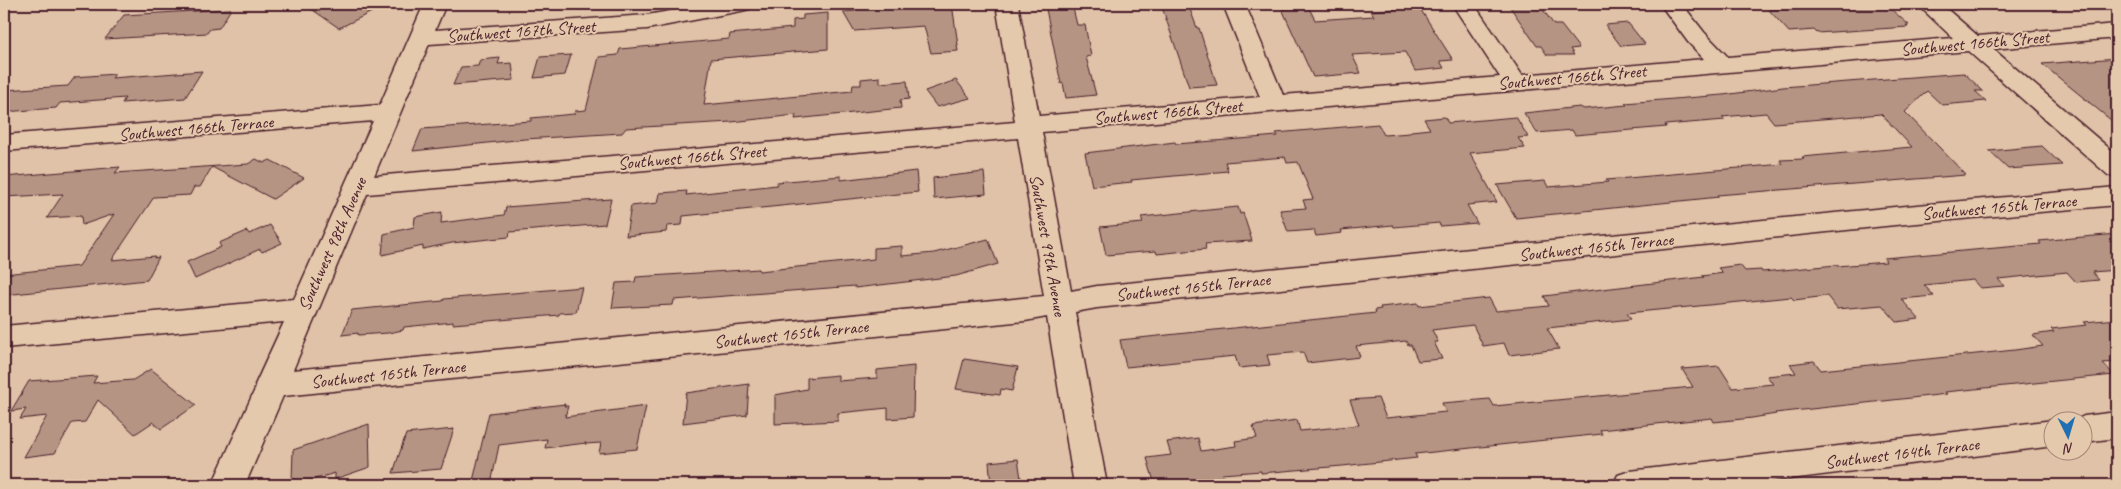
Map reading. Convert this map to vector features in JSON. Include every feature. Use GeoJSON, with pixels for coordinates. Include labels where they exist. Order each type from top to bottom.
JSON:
{"type":"FeatureCollection","features":[{"type":"Feature","properties":{"kind":"street","name":"Southwest 98th Avenue"},"geometry":{"type":"LineString","coordinates":[[229,485],[270,385],[358,186],[435,4]]}},
{"type":"Feature","properties":{"kind":"street","name":"Southwest 167th Street"},"geometry":{"type":"LineString","coordinates":[[420,38],[647,22],[740,4]]}},
{"type":"Feature","properties":{"kind":"street","name":"Southwest 99th Avenue"},"geometry":{"type":"LineString","coordinates":[[1007,4],[1091,485]]}},
{"type":"Feature","properties":{"kind":"street"},"geometry":{"type":"LineString","coordinates":[[1234,4],[1274,103]]}},
{"type":"Feature","properties":{"kind":"street"},"geometry":{"type":"LineString","coordinates":[[1463,4],[1515,82]]}},
{"type":"Feature","properties":{"kind":"street"},"geometry":{"type":"LineString","coordinates":[[1671,4],[1696,37],[1722,65]]}},
{"type":"Feature","properties":{"kind":"street"},"geometry":{"type":"LineString","coordinates":[[1928,4],[2117,169]]}},
{"type":"Feature","properties":{"kind":"street","name":"Southwest 166th Street"},"geometry":{"type":"LineString","coordinates":[[358,186],[1027,127],[1274,103],[2117,31]]}},
{"type":"Feature","properties":{"kind":"street","name":"Southwest 166th Terrace"},"geometry":{"type":"LineString","coordinates":[[4,143],[389,112]]}},
{"type":"Feature","properties":{"kind":"street","name":"Southwest 165th Terrace"},"geometry":{"type":"LineString","coordinates":[[270,385],[1025,310],[1097,297],[1896,216],[2117,196]]}},
{"type":"Feature","properties":{"kind":"street"},"geometry":{"type":"LineString","coordinates":[[4,337],[303,309]]}},
{"type":"Feature","properties":{"kind":"street","name":"Southwest 164th Terrace"},"geometry":{"type":"LineString","coordinates":[[1630,485],[1782,477],[2044,435]]}},
{"type":"Feature","properties":{"kind":"building"},"geometry":{"type":"Polygon","coordinates":[[[388,4],[339,28],[310,8],[388,4]]]}},
{"type":"Feature","properties":{"kind":"building"},"geometry":{"type":"Polygon","coordinates":[[[855,4],[952,4],[958,51],[931,53],[924,26],[854,31],[843,12],[855,11],[855,4]]]}},
{"type":"Feature","properties":{"kind":"building"},"geometry":{"type":"Polygon","coordinates":[[[1045,4],[1072,4],[1077,25],[1085,25],[1091,56],[1086,57],[1096,95],[1066,98],[1063,83],[1061,84],[1045,4]]]}},
{"type":"Feature","properties":{"kind":"building"},"geometry":{"type":"Polygon","coordinates":[[[1161,4],[1188,4],[1197,28],[1199,28],[1217,85],[1189,87],[1161,4]]]}},
{"type":"Feature","properties":{"kind":"building"},"geometry":{"type":"Polygon","coordinates":[[[1508,4],[1539,4],[1554,25],[1561,25],[1579,48],[1570,49],[1574,55],[1547,55],[1541,46],[1537,46],[1508,4]]]}},
{"type":"Feature","properties":{"kind":"building"},"geometry":{"type":"Polygon","coordinates":[[[1805,4],[1885,4],[1909,25],[1906,25],[1908,27],[1817,33],[1814,30],[1789,32],[1769,10],[1808,7],[1805,4]]]}},
{"type":"Feature","properties":{"kind":"building"},"geometry":{"type":"Polygon","coordinates":[[[1419,7],[1453,60],[1440,61],[1444,68],[1415,71],[1405,52],[1352,55],[1361,73],[1313,77],[1282,9],[1309,8],[1315,20],[1374,16],[1371,11],[1419,7]]]}},
{"type":"Feature","properties":{"kind":"building"},"geometry":{"type":"Polygon","coordinates":[[[231,9],[219,28],[210,29],[207,33],[105,39],[124,15],[231,9]]]}},
{"type":"Feature","properties":{"kind":"building"},"geometry":{"type":"Polygon","coordinates":[[[828,13],[828,49],[711,59],[704,105],[852,91],[853,85],[861,85],[861,79],[880,77],[880,83],[907,81],[909,99],[900,100],[901,108],[795,119],[796,115],[731,122],[626,128],[622,133],[525,139],[413,151],[422,129],[531,121],[531,118],[574,114],[575,111],[586,110],[599,57],[618,55],[620,49],[729,39],[730,34],[793,28],[793,20],[803,19],[803,15],[828,13]]]}},
{"type":"Feature","properties":{"kind":"building"},"geometry":{"type":"Polygon","coordinates":[[[1628,23],[1645,44],[1621,46],[1605,25],[1628,23]]]}},
{"type":"Feature","properties":{"kind":"building"},"geometry":{"type":"Polygon","coordinates":[[[571,55],[565,75],[534,78],[540,57],[571,55]]]}},
{"type":"Feature","properties":{"kind":"building"},"geometry":{"type":"Polygon","coordinates":[[[500,58],[498,64],[512,63],[514,80],[453,85],[461,67],[478,66],[480,60],[500,58]]]}},
{"type":"Feature","properties":{"kind":"building"},"geometry":{"type":"Polygon","coordinates":[[[2117,58],[2117,125],[2042,64],[2117,58]]]}},
{"type":"Feature","properties":{"kind":"building"},"geometry":{"type":"Polygon","coordinates":[[[202,71],[185,98],[122,103],[125,98],[60,103],[56,108],[4,112],[4,90],[68,86],[75,77],[115,74],[112,78],[202,71]]]}},
{"type":"Feature","properties":{"kind":"building"},"geometry":{"type":"Polygon","coordinates":[[[1964,73],[1983,91],[1975,91],[1986,101],[1942,105],[1927,91],[1905,112],[1966,175],[1717,195],[1719,197],[1516,218],[1497,185],[1545,181],[1548,187],[1608,182],[1606,180],[1783,164],[1780,160],[1912,147],[1881,114],[1774,123],[1766,113],[1722,117],[1725,120],[1665,125],[1666,127],[1575,135],[1572,130],[1537,133],[1524,113],[1580,107],[1584,109],[1627,105],[1625,103],[1723,95],[1783,87],[1964,73]]]}},
{"type":"Feature","properties":{"kind":"building"},"geometry":{"type":"Polygon","coordinates":[[[956,80],[970,98],[937,107],[925,91],[956,80]]]}},
{"type":"Feature","properties":{"kind":"building"},"geometry":{"type":"Polygon","coordinates":[[[1445,117],[1448,123],[1516,117],[1528,137],[1518,138],[1525,148],[1470,153],[1497,202],[1467,205],[1477,223],[1440,226],[1439,223],[1394,227],[1393,225],[1341,230],[1342,233],[1316,236],[1314,230],[1288,232],[1280,210],[1306,208],[1303,200],[1313,199],[1298,162],[1287,163],[1285,157],[1225,162],[1228,171],[1131,180],[1132,182],[1092,186],[1085,153],[1175,142],[1176,144],[1278,136],[1276,133],[1378,124],[1384,135],[1410,133],[1411,131],[1430,129],[1424,119],[1445,117]]]}},
{"type":"Feature","properties":{"kind":"building"},"geometry":{"type":"Polygon","coordinates":[[[2042,146],[2062,165],[2008,169],[1989,151],[2042,146]]]}},
{"type":"Feature","properties":{"kind":"building"},"geometry":{"type":"Polygon","coordinates":[[[256,159],[264,163],[270,160],[304,178],[273,199],[212,167],[200,187],[194,187],[190,195],[154,197],[112,260],[159,257],[147,280],[4,295],[4,274],[79,266],[114,214],[82,225],[81,216],[47,218],[63,194],[4,197],[4,177],[120,167],[115,173],[248,164],[256,159]]]}},
{"type":"Feature","properties":{"kind":"building"},"geometry":{"type":"Polygon","coordinates":[[[916,171],[918,192],[683,216],[682,225],[667,226],[666,232],[626,236],[631,206],[658,203],[660,193],[687,191],[686,195],[777,185],[777,182],[841,176],[841,180],[916,171]]]}},
{"type":"Feature","properties":{"kind":"building"},"geometry":{"type":"Polygon","coordinates":[[[984,172],[986,194],[934,199],[933,178],[984,172]]]}},
{"type":"Feature","properties":{"kind":"building"},"geometry":{"type":"Polygon","coordinates":[[[611,199],[605,224],[510,232],[509,237],[452,243],[423,249],[423,246],[382,255],[384,234],[414,227],[415,217],[442,212],[441,223],[504,215],[506,207],[611,199]]]}},
{"type":"Feature","properties":{"kind":"building"},"geometry":{"type":"Polygon","coordinates":[[[1238,207],[1240,214],[1243,213],[1252,241],[1205,244],[1206,249],[1157,254],[1156,251],[1106,255],[1100,227],[1143,223],[1141,217],[1238,207]]]}},
{"type":"Feature","properties":{"kind":"building"},"geometry":{"type":"Polygon","coordinates":[[[270,225],[282,243],[262,252],[260,249],[195,279],[187,262],[221,247],[219,243],[247,231],[249,234],[270,225]]]}},
{"type":"Feature","properties":{"kind":"building"},"geometry":{"type":"Polygon","coordinates":[[[2117,234],[2117,270],[2092,272],[2099,280],[2076,282],[2067,272],[1998,279],[2004,286],[1980,288],[1973,280],[1924,285],[1934,296],[1901,299],[1919,319],[1897,322],[1882,305],[1837,309],[1827,296],[1794,300],[1791,297],[1627,313],[1631,319],[1547,328],[1559,349],[1509,355],[1504,343],[1483,346],[1473,325],[1432,330],[1438,342],[1434,342],[1442,359],[1418,361],[1411,345],[1408,345],[1406,341],[1356,346],[1360,357],[1307,363],[1303,352],[1267,355],[1270,365],[1239,368],[1235,356],[1126,367],[1120,340],[1376,313],[1375,310],[1381,309],[1380,307],[1418,303],[1419,306],[1489,298],[1496,311],[1549,306],[1544,296],[1704,277],[1702,276],[1723,273],[1718,268],[1740,265],[1745,271],[1761,270],[1762,272],[1886,262],[1884,258],[2041,244],[2039,241],[2117,234]]]}},
{"type":"Feature","properties":{"kind":"building"},"geometry":{"type":"Polygon","coordinates":[[[988,239],[998,264],[956,276],[855,288],[855,286],[674,300],[673,305],[612,308],[616,283],[635,282],[636,277],[759,269],[759,271],[874,259],[874,248],[902,246],[902,256],[934,253],[988,239]]]}},
{"type":"Feature","properties":{"kind":"building"},"geometry":{"type":"Polygon","coordinates":[[[582,287],[576,312],[559,313],[559,315],[404,327],[403,330],[388,333],[342,335],[352,310],[443,301],[444,299],[582,287]]]}},
{"type":"Feature","properties":{"kind":"building"},"geometry":{"type":"Polygon","coordinates":[[[2117,319],[2117,362],[2103,363],[2114,375],[1945,392],[1947,394],[1775,413],[1752,418],[1714,422],[1712,418],[1600,430],[1602,434],[1415,454],[1417,458],[1261,473],[1261,471],[1222,474],[1224,479],[1206,481],[1207,484],[1155,485],[1147,458],[1171,455],[1167,442],[1198,438],[1201,451],[1236,446],[1235,441],[1257,438],[1253,426],[1297,420],[1300,431],[1359,425],[1350,400],[1378,398],[1386,418],[1446,412],[1442,403],[1490,399],[1494,406],[1693,387],[1682,369],[1719,366],[1733,388],[1773,384],[1767,376],[1796,373],[1790,364],[1814,361],[1821,370],[2015,350],[2043,346],[2033,335],[2054,332],[2051,329],[2087,325],[2084,322],[2117,319]]]}},
{"type":"Feature","properties":{"kind":"building"},"geometry":{"type":"Polygon","coordinates":[[[964,359],[1018,367],[1012,391],[1001,389],[1000,395],[956,389],[964,359]]]}},
{"type":"Feature","properties":{"kind":"building"},"geometry":{"type":"Polygon","coordinates":[[[914,366],[913,417],[888,419],[888,408],[838,413],[838,421],[775,424],[775,395],[807,389],[807,378],[838,375],[838,381],[877,378],[877,370],[914,366]]]}},
{"type":"Feature","properties":{"kind":"building"},"geometry":{"type":"Polygon","coordinates":[[[151,369],[196,405],[161,429],[153,422],[135,434],[98,400],[85,422],[72,423],[55,453],[24,457],[47,416],[20,419],[26,409],[11,411],[29,381],[97,376],[93,383],[133,380],[151,369]]]}},
{"type":"Feature","properties":{"kind":"building"},"geometry":{"type":"Polygon","coordinates":[[[749,384],[747,415],[683,423],[686,393],[749,384]]]}},
{"type":"Feature","properties":{"kind":"building"},"geometry":{"type":"Polygon","coordinates":[[[565,404],[564,406],[568,406],[565,417],[646,406],[637,449],[599,453],[601,443],[545,448],[547,439],[499,445],[492,479],[473,481],[489,413],[565,404]]]}},
{"type":"Feature","properties":{"kind":"building"},"geometry":{"type":"Polygon","coordinates":[[[369,424],[370,467],[335,479],[335,473],[295,485],[295,480],[292,480],[293,450],[369,424]]]}},
{"type":"Feature","properties":{"kind":"building"},"geometry":{"type":"Polygon","coordinates":[[[454,429],[441,469],[393,473],[406,434],[454,429]]]}},
{"type":"Feature","properties":{"kind":"building"},"geometry":{"type":"Polygon","coordinates":[[[1018,459],[1022,485],[991,485],[989,462],[1018,459]]]}}]}
